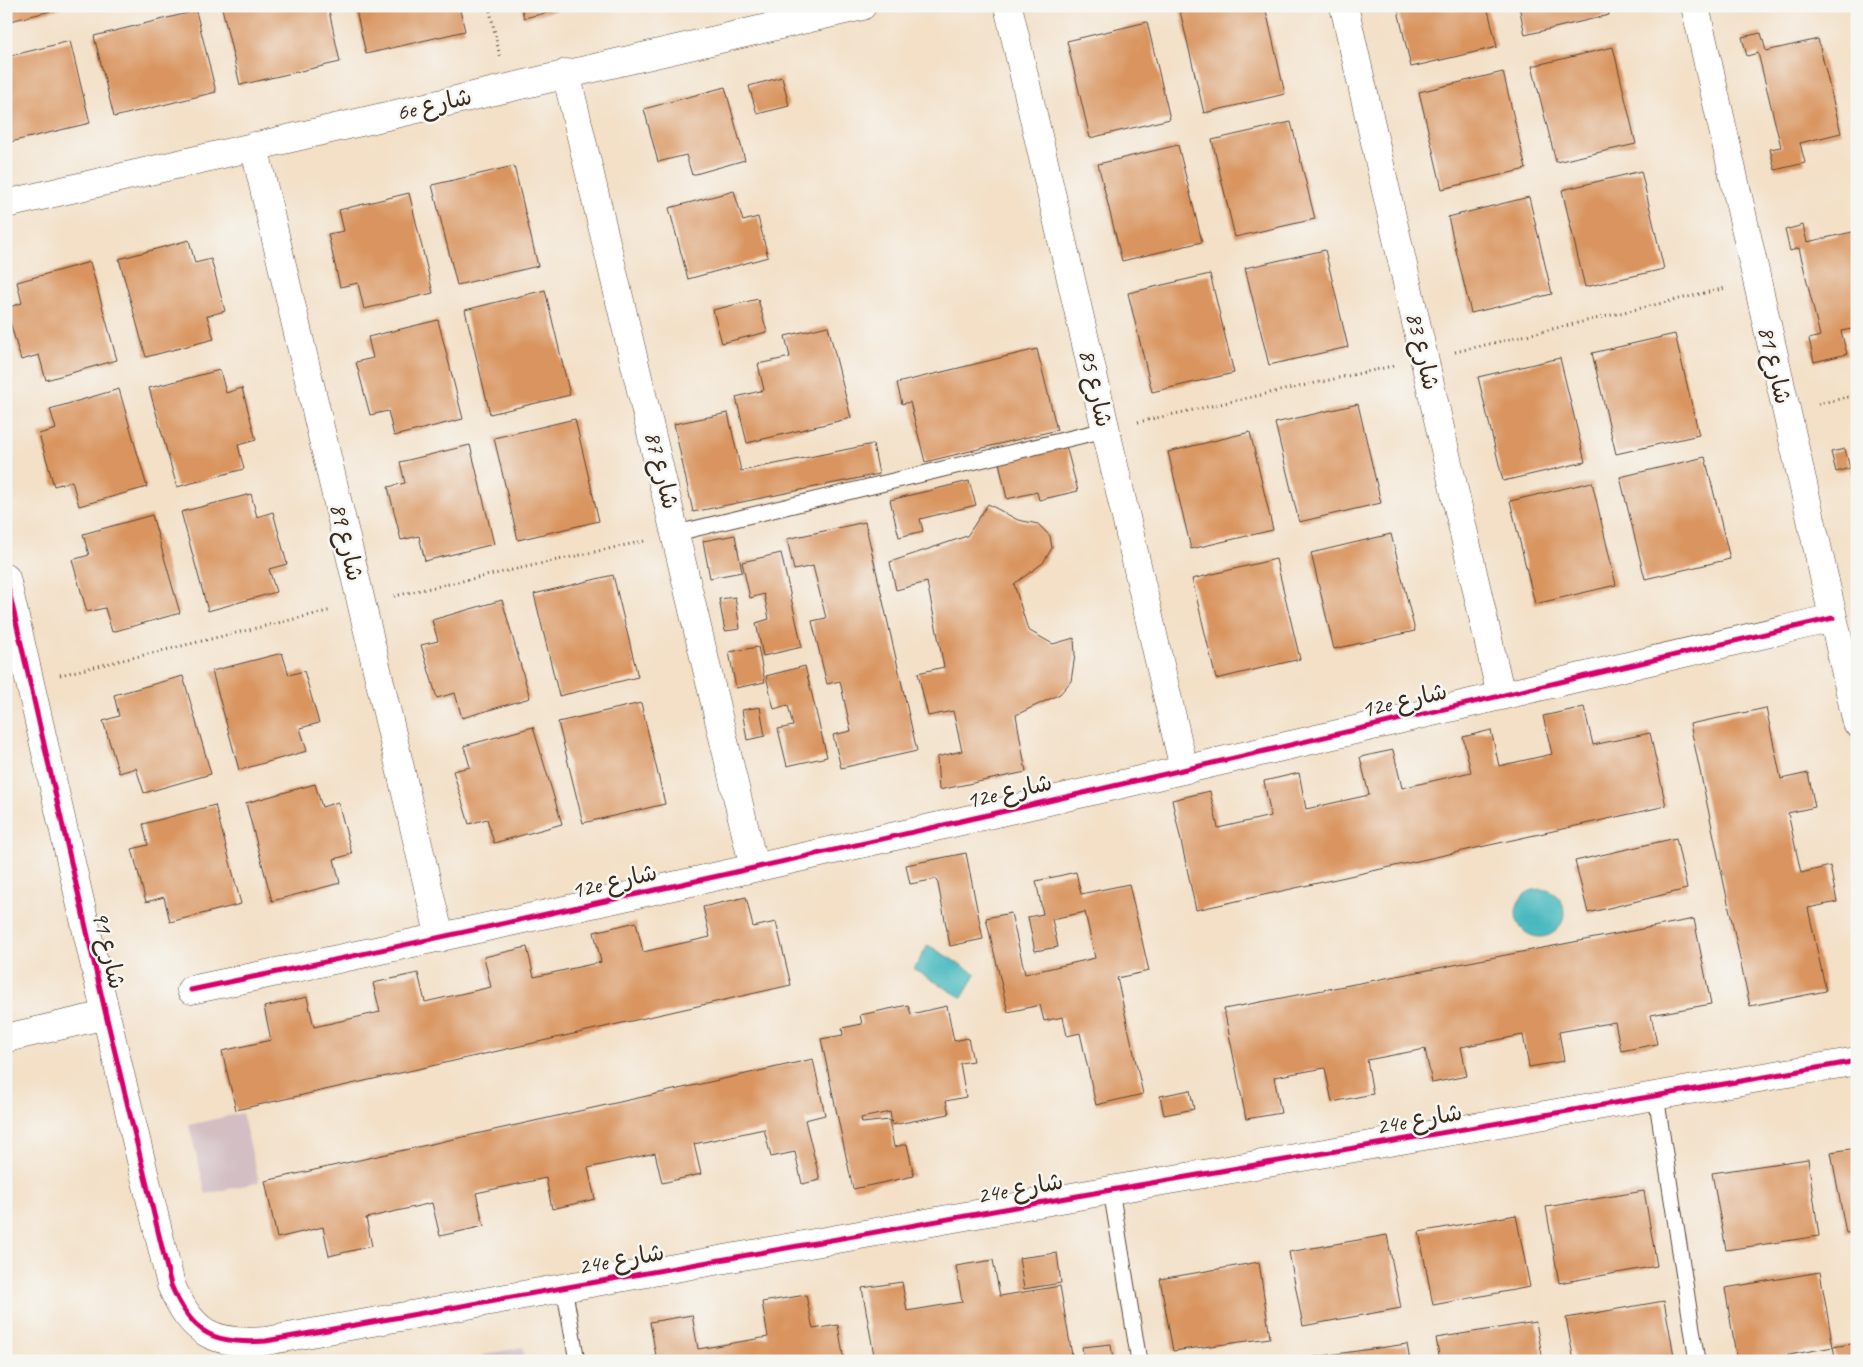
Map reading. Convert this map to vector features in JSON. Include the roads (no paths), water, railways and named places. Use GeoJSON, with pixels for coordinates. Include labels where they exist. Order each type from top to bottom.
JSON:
{"type":"FeatureCollection","features":[{"type":"Feature","properties":{"kind":"street","name":"6e شارع"},"geometry":{"type":"LineString","coordinates":[[6,204],[862,6]]}},
{"type":"Feature","properties":{"kind":"street","name":"شارع 85"},"geometry":{"type":"LineString","coordinates":[[1008,6],[1184,769]]}},
{"type":"Feature","properties":{"kind":"street","name":"شارع 83"},"geometry":{"type":"LineString","coordinates":[[1344,6],[1501,696]]}},
{"type":"Feature","properties":{"kind":"street","name":"شارع 81"},"geometry":{"type":"LineString","coordinates":[[1695,6],[1857,723]]}},
{"type":"Feature","properties":{"kind":"street","name":"شارع 87"},"geometry":{"type":"LineString","coordinates":[[566,74],[677,533],[754,868]]}},
{"type":"Feature","properties":{"kind":"street","name":"شارع 89"},"geometry":{"type":"LineString","coordinates":[[254,146],[440,938]]}},
{"type":"Feature","properties":{"kind":"street","name":"شارع 91"},"geometry":{"type":"LineString","coordinates":[[6,578],[106,1015],[172,1285],[181,1308],[193,1325]]}},
{"type":"Feature","properties":{"kind":"street","name":"12e شارع"},"geometry":{"type":"LineString","coordinates":[[191,990],[440,938],[754,868],[1833,618]]}},
{"type":"Feature","properties":{"kind":"street"},"geometry":{"type":"LineString","coordinates":[[6,1038],[106,1015]]}},
{"type":"Feature","properties":{"kind":"street","name":"24e شارع"},"geometry":{"type":"LineString","coordinates":[[193,1325],[215,1337],[240,1343],[266,1340],[1111,1190],[1857,1061]]}},
{"type":"Feature","properties":{"kind":"lane"},"geometry":{"type":"LineString","coordinates":[[677,533],[1106,430]]}},
{"type":"Feature","properties":{"kind":"lane"},"geometry":{"type":"LineString","coordinates":[[1656,1096],[1698,1361]]}},
{"type":"Feature","properties":{"kind":"lane"},"geometry":{"type":"LineString","coordinates":[[1111,1190],[1138,1361]]}},
{"type":"Feature","properties":{"kind":"lane"},"geometry":{"type":"LineString","coordinates":[[564,1288],[577,1361]]}},
{"type":"Feature","properties":{"kind":"water"},"geometry":{"type":"Polygon","coordinates":[[[1535,889],[1545,889],[1557,896],[1564,908],[1564,918],[1557,930],[1545,937],[1535,937],[1527,933],[1520,926],[1516,918],[1516,908],[1520,900],[1527,893],[1535,889]]]}},
{"type":"Feature","properties":{"kind":"water"},"geometry":{"type":"Polygon","coordinates":[[[928,945],[976,974],[962,998],[914,969],[928,945]]]}}]}
